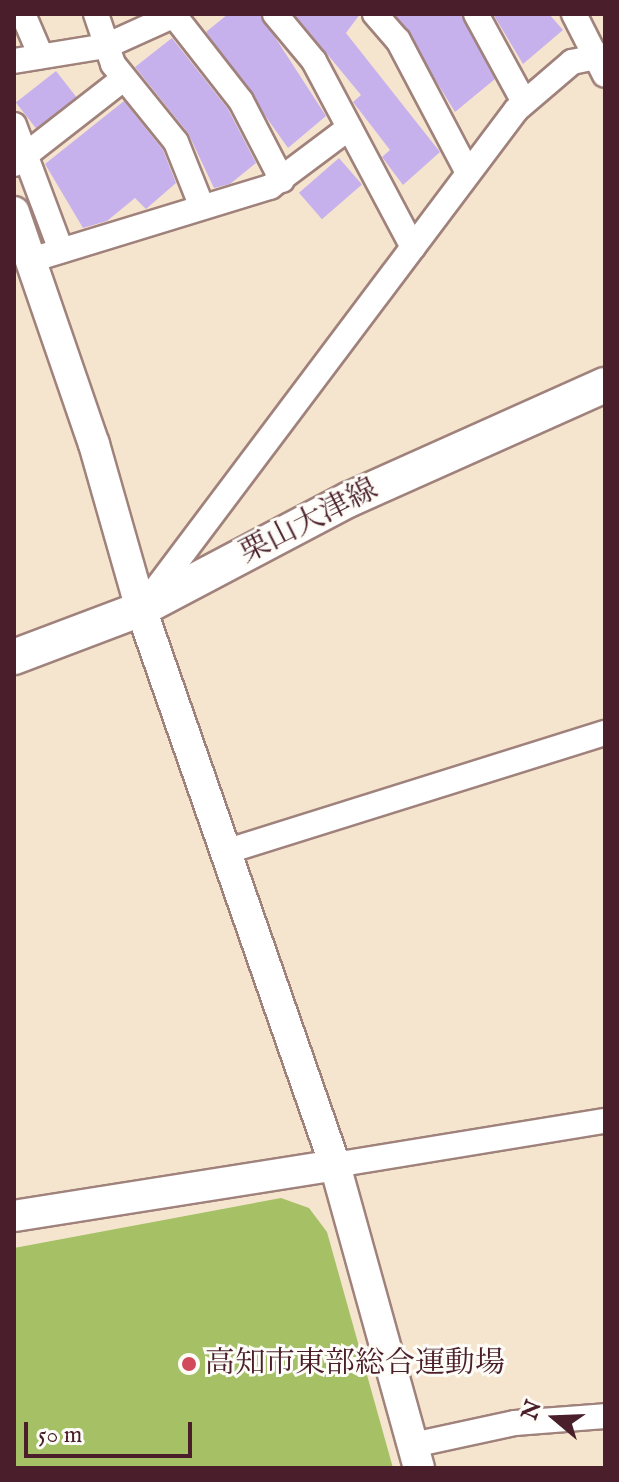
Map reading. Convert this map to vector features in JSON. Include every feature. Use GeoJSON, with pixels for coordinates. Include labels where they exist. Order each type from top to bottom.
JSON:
{"type":"FeatureCollection","features":[{"type":"Feature","properties":{"kind":"main road","name":"栗山大津線"},"geometry":{"type":"LineString","coordinates":[[14,657],[141,609],[350,499],[605,385]]}},
{"type":"Feature","properties":{"kind":"street"},"geometry":{"type":"LineString","coordinates":[[23,14],[41,56]]}},
{"type":"Feature","properties":{"kind":"street"},"geometry":{"type":"LineString","coordinates":[[96,14],[106,46],[122,80],[176,142],[202,207]]}},
{"type":"Feature","properties":{"kind":"street"},"geometry":{"type":"LineString","coordinates":[[14,61],[106,46],[175,14],[241,101],[282,180]]}},
{"type":"Feature","properties":{"kind":"street"},"geometry":{"type":"LineString","coordinates":[[275,14],[314,61],[413,247]]}},
{"type":"Feature","properties":{"kind":"street"},"geometry":{"type":"LineString","coordinates":[[375,14],[398,40],[468,173]]}},
{"type":"Feature","properties":{"kind":"street"},"geometry":{"type":"LineString","coordinates":[[476,14],[524,102]]}},
{"type":"Feature","properties":{"kind":"street"},"geometry":{"type":"LineString","coordinates":[[574,14],[602,62]]}},
{"type":"Feature","properties":{"kind":"street"},"geometry":{"type":"LineString","coordinates":[[141,609],[524,102],[572,62],[602,62]]}},
{"type":"Feature","properties":{"kind":"street"},"geometry":{"type":"LineString","coordinates":[[20,161],[122,80]]}},
{"type":"Feature","properties":{"kind":"street"},"geometry":{"type":"LineString","coordinates":[[14,125],[20,161],[61,250]]}},
{"type":"Feature","properties":{"kind":"street"},"geometry":{"type":"LineString","coordinates":[[31,260],[282,180],[349,128]]}},
{"type":"Feature","properties":{"kind":"street"},"geometry":{"type":"LineString","coordinates":[[14,212],[141,609],[231,850],[335,1165],[416,1457],[515,1423],[605,1416]]}},
{"type":"Feature","properties":{"kind":"street"},"geometry":{"type":"LineString","coordinates":[[231,850],[605,733]]}},
{"type":"Feature","properties":{"kind":"street"},"geometry":{"type":"LineString","coordinates":[[14,1216],[605,1121]]}},
{"type":"Feature","properties":{"kind":"green space","name":"高知市東部総合運動場"},"geometry":{"type":"Polygon","coordinates":[[[281,1198],[309,1208],[327,1232],[393,1468],[14,1468],[14,1248],[281,1198]]]}},
{"type":"Feature","properties":{"kind":"building"},"geometry":{"type":"Polygon","coordinates":[[[228,14],[260,14],[326,116],[288,148],[206,32],[228,14]]]}},
{"type":"Feature","properties":{"kind":"building"},"geometry":{"type":"Polygon","coordinates":[[[294,14],[360,14],[346,33],[440,152],[403,185],[382,157],[390,150],[353,102],[361,95],[294,14]]]}},
{"type":"Feature","properties":{"kind":"building"},"geometry":{"type":"Polygon","coordinates":[[[395,14],[461,14],[495,79],[455,112],[395,14]]]}},
{"type":"Feature","properties":{"kind":"building"},"geometry":{"type":"Polygon","coordinates":[[[493,14],[549,14],[563,30],[523,64],[493,14]]]}},
{"type":"Feature","properties":{"kind":"building"},"geometry":{"type":"Polygon","coordinates":[[[172,38],[228,109],[256,163],[230,184],[214,188],[188,133],[135,67],[172,38]]]}},
{"type":"Feature","properties":{"kind":"building"},"geometry":{"type":"Polygon","coordinates":[[[56,71],[76,97],[36,128],[16,102],[56,71]]]}},
{"type":"Feature","properties":{"kind":"building"},"geometry":{"type":"Polygon","coordinates":[[[124,101],[163,150],[176,183],[146,209],[135,198],[107,221],[83,228],[45,164],[124,101]]]}},
{"type":"Feature","properties":{"kind":"building"},"geometry":{"type":"Polygon","coordinates":[[[339,158],[362,184],[322,219],[299,193],[339,158]]]}},
{"type":"Feature","properties":{"kind":"place","name":"高知市東部総合運動場"},"geometry":{"type":"Point","coordinates":[189,1364]}}]}
